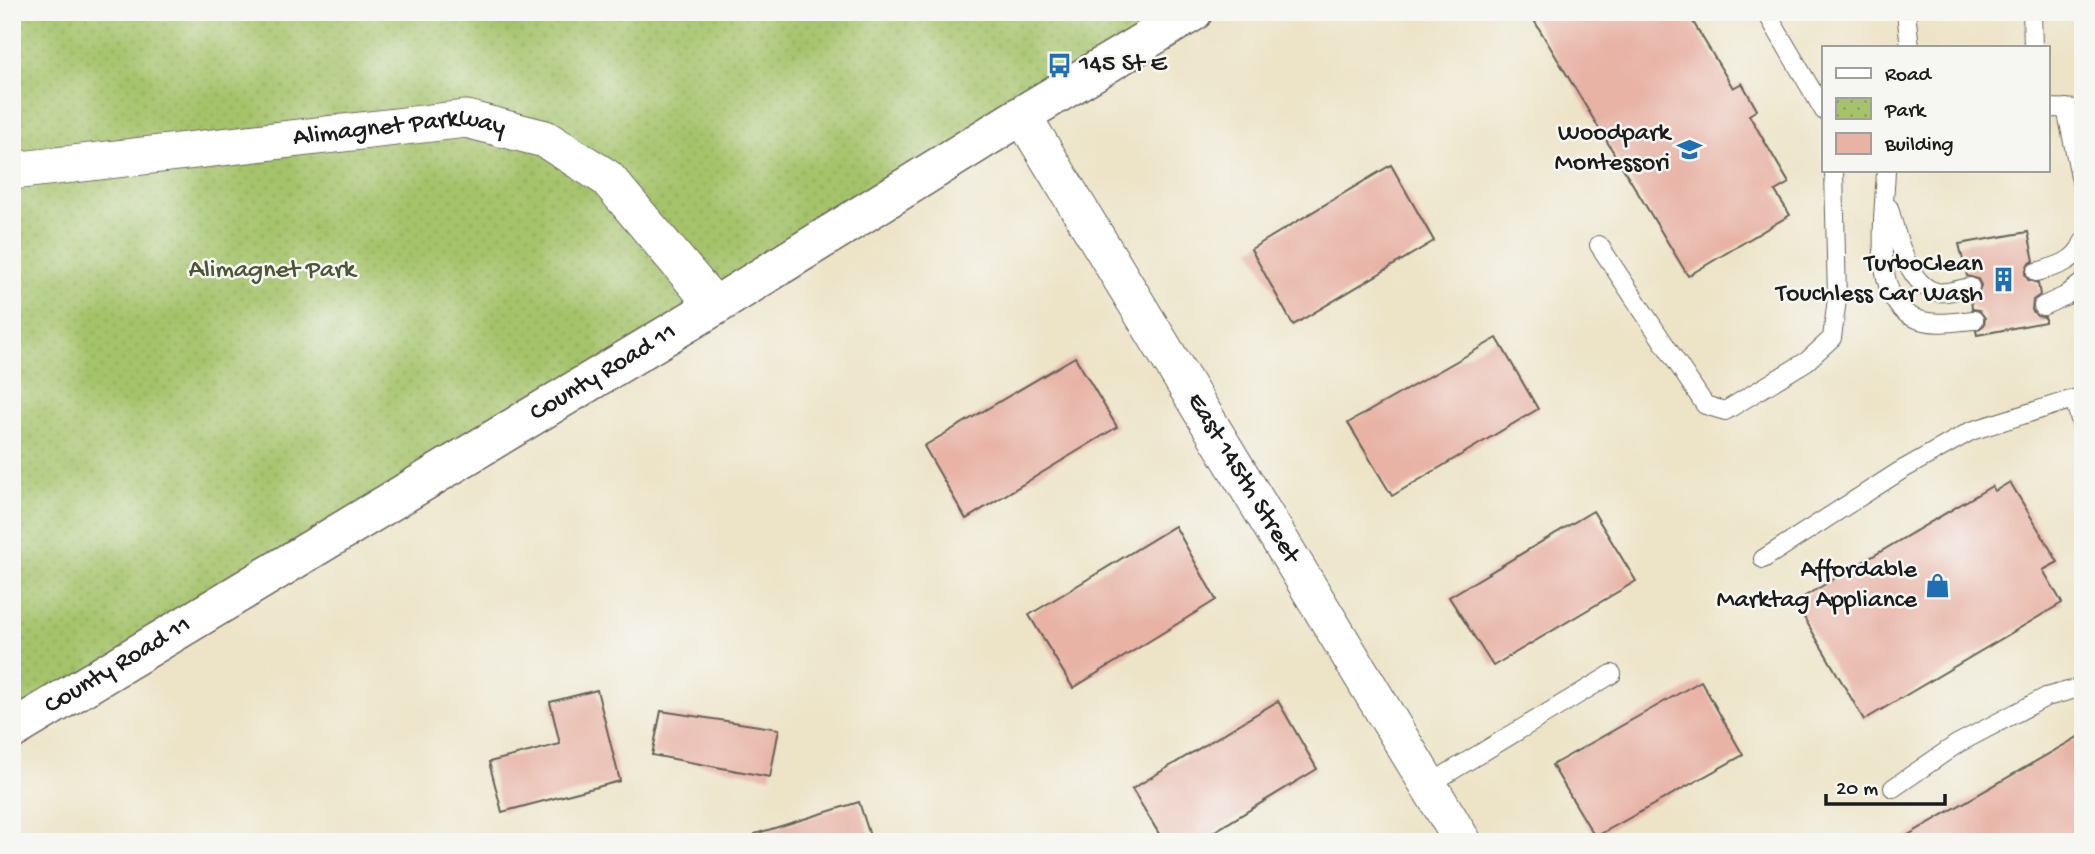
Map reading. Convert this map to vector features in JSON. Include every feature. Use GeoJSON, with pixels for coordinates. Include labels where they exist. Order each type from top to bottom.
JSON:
{"type":"FeatureCollection","features":[{"type":"Feature","properties":{"kind":"street","name":"County Road 11"},"geometry":{"type":"LineString","coordinates":[[12,730],[715,306],[1193,12]]}},
{"type":"Feature","properties":{"kind":"street","name":"East 145th Street"},"geometry":{"type":"LineString","coordinates":[[1022,115],[1463,842]]}},
{"type":"Feature","properties":{"kind":"street","name":"Alimagnet Parkway"},"geometry":{"type":"LineString","coordinates":[[12,171],[466,119],[545,139],[607,178],[715,306]]}},
{"type":"Feature","properties":{"kind":"lane"},"geometry":{"type":"LineString","coordinates":[[1766,12],[1822,108]]}},
{"type":"Feature","properties":{"kind":"lane"},"geometry":{"type":"LineString","coordinates":[[1906,12],[1910,46]]}},
{"type":"Feature","properties":{"kind":"lane"},"geometry":{"type":"LineString","coordinates":[[2032,12],[2033,46]]}},
{"type":"Feature","properties":{"kind":"lane"},"geometry":{"type":"LineString","coordinates":[[2065,108],[2083,191]]}},
{"type":"Feature","properties":{"kind":"lane"},"geometry":{"type":"LineString","coordinates":[[1600,244],[1705,405],[1725,411],[1807,361],[1832,338],[1837,299],[1834,172]]}},
{"type":"Feature","properties":{"kind":"lane"},"geometry":{"type":"LineString","coordinates":[[1886,172],[1882,256],[1887,282],[1903,312],[1932,323],[1974,320]]}},
{"type":"Feature","properties":{"kind":"lane"},"geometry":{"type":"LineString","coordinates":[[1885,195],[1907,264],[1918,279],[1938,293],[1970,287]]}},
{"type":"Feature","properties":{"kind":"lane"},"geometry":{"type":"LineString","coordinates":[[2036,272],[2062,265],[2080,249],[2083,242]]}},
{"type":"Feature","properties":{"kind":"lane"},"geometry":{"type":"LineString","coordinates":[[2043,306],[2066,296],[2083,282]]}},
{"type":"Feature","properties":{"kind":"lane"},"geometry":{"type":"LineString","coordinates":[[1763,559],[1900,471],[1971,431],[2079,397],[2083,430]]}},
{"type":"Feature","properties":{"kind":"lane"},"geometry":{"type":"LineString","coordinates":[[1428,785],[1612,674]]}},
{"type":"Feature","properties":{"kind":"lane"},"geometry":{"type":"LineString","coordinates":[[1893,788],[1957,744],[2046,697],[2083,687]]}},
{"type":"Feature","properties":{"kind":"green space","name":"Alimagnet Park"},"geometry":{"type":"Polygon","coordinates":[[[12,12],[1193,12],[12,730],[12,12]]]}},
{"type":"Feature","properties":{"kind":"building","name":"Woodpark Montessori"},"geometry":{"type":"Polygon","coordinates":[[[1529,12],[1687,12],[1733,88],[1742,83],[1757,110],[1749,115],[1789,183],[1775,191],[1790,215],[1688,276],[1529,12]]]}},
{"type":"Feature","properties":{"kind":"building"},"geometry":{"type":"Polygon","coordinates":[[[1391,165],[1434,241],[1293,325],[1251,249],[1391,165]]]}},
{"type":"Feature","properties":{"kind":"building","name":"TurboClean Touchless Car Wash"},"geometry":{"type":"Polygon","coordinates":[[[2028,232],[2034,261],[2028,264],[2025,274],[2028,280],[2038,283],[2040,295],[2033,300],[2032,310],[2037,316],[2045,317],[2045,322],[1977,335],[1976,331],[1984,325],[1985,318],[1979,310],[1972,309],[1971,298],[1978,295],[1981,285],[1978,279],[1967,276],[1959,244],[2028,232]]]}},
{"type":"Feature","properties":{"kind":"building"},"geometry":{"type":"Polygon","coordinates":[[[1497,338],[1538,409],[1392,496],[1348,423],[1497,338]]]}},
{"type":"Feature","properties":{"kind":"building"},"geometry":{"type":"Polygon","coordinates":[[[1075,357],[1117,427],[966,519],[924,446],[1075,357]]]}},
{"type":"Feature","properties":{"kind":"building","name":"Affordable Marktag Appliance"},"geometry":{"type":"Polygon","coordinates":[[[2010,482],[2058,562],[2043,570],[2062,603],[1864,720],[1795,602],[1992,486],[1995,491],[2010,482]]]}},
{"type":"Feature","properties":{"kind":"building"},"geometry":{"type":"Polygon","coordinates":[[[1593,511],[1636,581],[1493,666],[1449,597],[1593,511]]]}},
{"type":"Feature","properties":{"kind":"building"},"geometry":{"type":"Polygon","coordinates":[[[1175,526],[1216,600],[1073,688],[1029,615],[1175,526]]]}},
{"type":"Feature","properties":{"kind":"building"},"geometry":{"type":"Polygon","coordinates":[[[1701,681],[1743,755],[1595,837],[1552,765],[1701,681]]]}},
{"type":"Feature","properties":{"kind":"building"},"geometry":{"type":"Polygon","coordinates":[[[597,690],[620,781],[502,812],[489,762],[560,744],[550,702],[597,690]]]}},
{"type":"Feature","properties":{"kind":"building"},"geometry":{"type":"Polygon","coordinates":[[[1278,701],[1317,769],[1197,842],[1164,842],[1132,789],[1278,701]]]}},
{"type":"Feature","properties":{"kind":"building"},"geometry":{"type":"Polygon","coordinates":[[[661,711],[779,729],[770,777],[652,755],[661,711]]]}},
{"type":"Feature","properties":{"kind":"building"},"geometry":{"type":"Polygon","coordinates":[[[2083,734],[2083,842],[1896,842],[2083,734]]]}},
{"type":"Feature","properties":{"kind":"building"},"geometry":{"type":"Polygon","coordinates":[[[859,802],[872,842],[757,842],[755,834],[859,802]]]}},
{"type":"Feature","properties":{"kind":"place","name":"145 St E"},"geometry":{"type":"Point","coordinates":[1059,65]}},
{"type":"Feature","properties":{"kind":"place","name":"Woodpark Montessori"},"geometry":{"type":"Point","coordinates":[1690,149]}},
{"type":"Feature","properties":{"kind":"place","name":"TurboClean Touchless Car Wash"},"geometry":{"type":"Point","coordinates":[2003,280]}},
{"type":"Feature","properties":{"kind":"place","name":"Affordable Marktag Appliance"},"geometry":{"type":"Point","coordinates":[1937,586]}}]}
